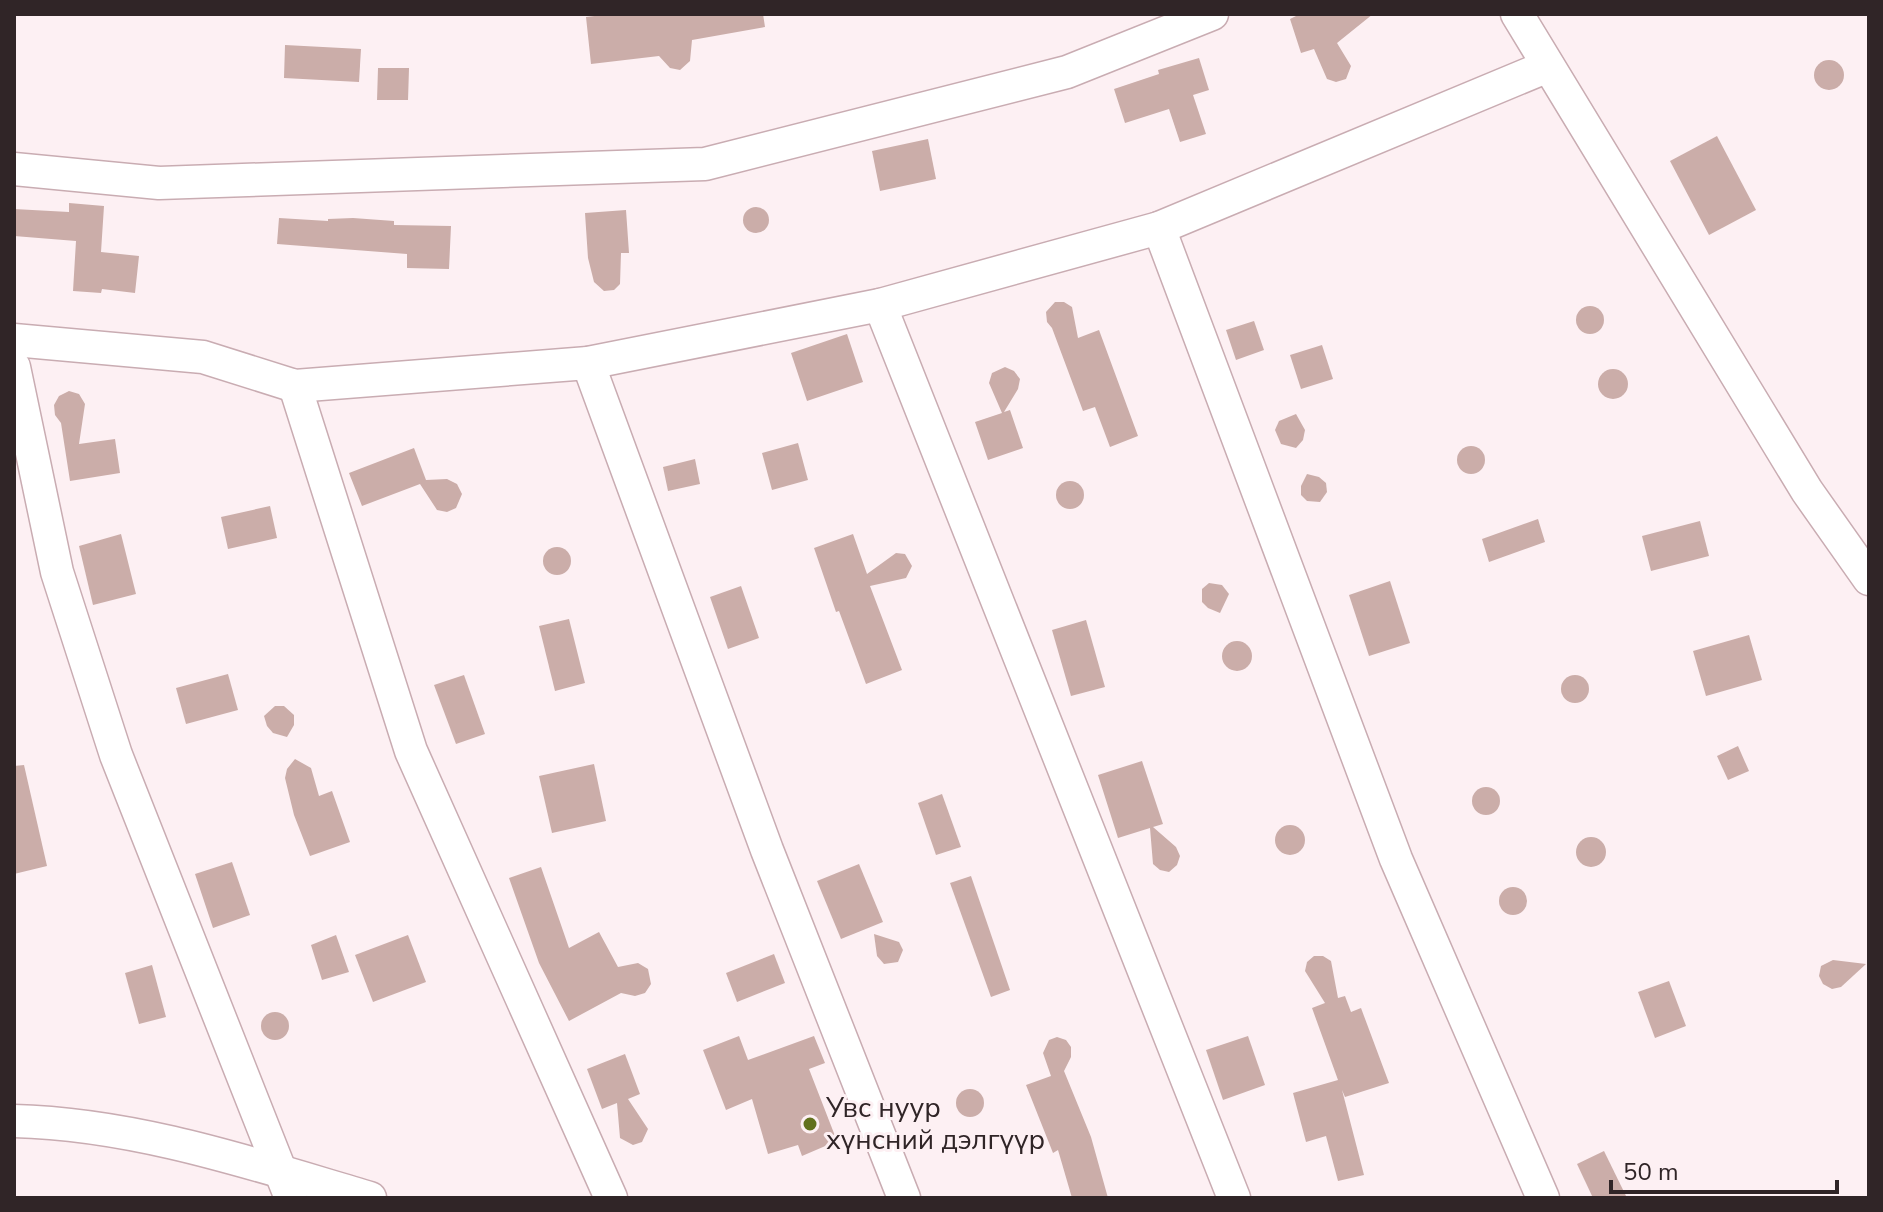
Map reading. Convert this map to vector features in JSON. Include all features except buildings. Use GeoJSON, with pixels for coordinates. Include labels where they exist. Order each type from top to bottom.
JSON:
{"type":"FeatureCollection","features":[{"type":"Feature","properties":{"kind":"street"},"geometry":{"type":"LineString","coordinates":[[14,169],[159,183],[705,164],[1067,72],[1212,14]]}},
{"type":"Feature","properties":{"kind":"street"},"geometry":{"type":"LineString","coordinates":[[1517,14],[1807,491],[1869,579]]}},
{"type":"Feature","properties":{"kind":"street"},"geometry":{"type":"LineString","coordinates":[[14,340],[203,357],[295,386],[588,363],[880,305],[1159,228],[1548,66]]}},
{"type":"Feature","properties":{"kind":"street"},"geometry":{"type":"LineString","coordinates":[[1159,228],[1396,859],[1543,1198]]}},
{"type":"Feature","properties":{"kind":"street"},"geometry":{"type":"LineString","coordinates":[[880,305],[1234,1198]]}},
{"type":"Feature","properties":{"kind":"street"},"geometry":{"type":"LineString","coordinates":[[588,363],[767,850],[904,1198]]}},
{"type":"Feature","properties":{"kind":"street"},"geometry":{"type":"LineString","coordinates":[[14,367],[57,572],[116,755],[285,1184]]}},
{"type":"Feature","properties":{"kind":"street"},"geometry":{"type":"LineString","coordinates":[[295,386],[411,751],[611,1198]]}},
{"type":"Feature","properties":{"kind":"street"},"geometry":{"type":"LineString","coordinates":[[14,1121],[102,1128],[172,1142],[285,1184],[370,1198]]}},
{"type":"Feature","properties":{"kind":"place","name":"Увс нуур хүнсний дэлгүүр"},"geometry":{"type":"Point","coordinates":[810,1124]}}]}
